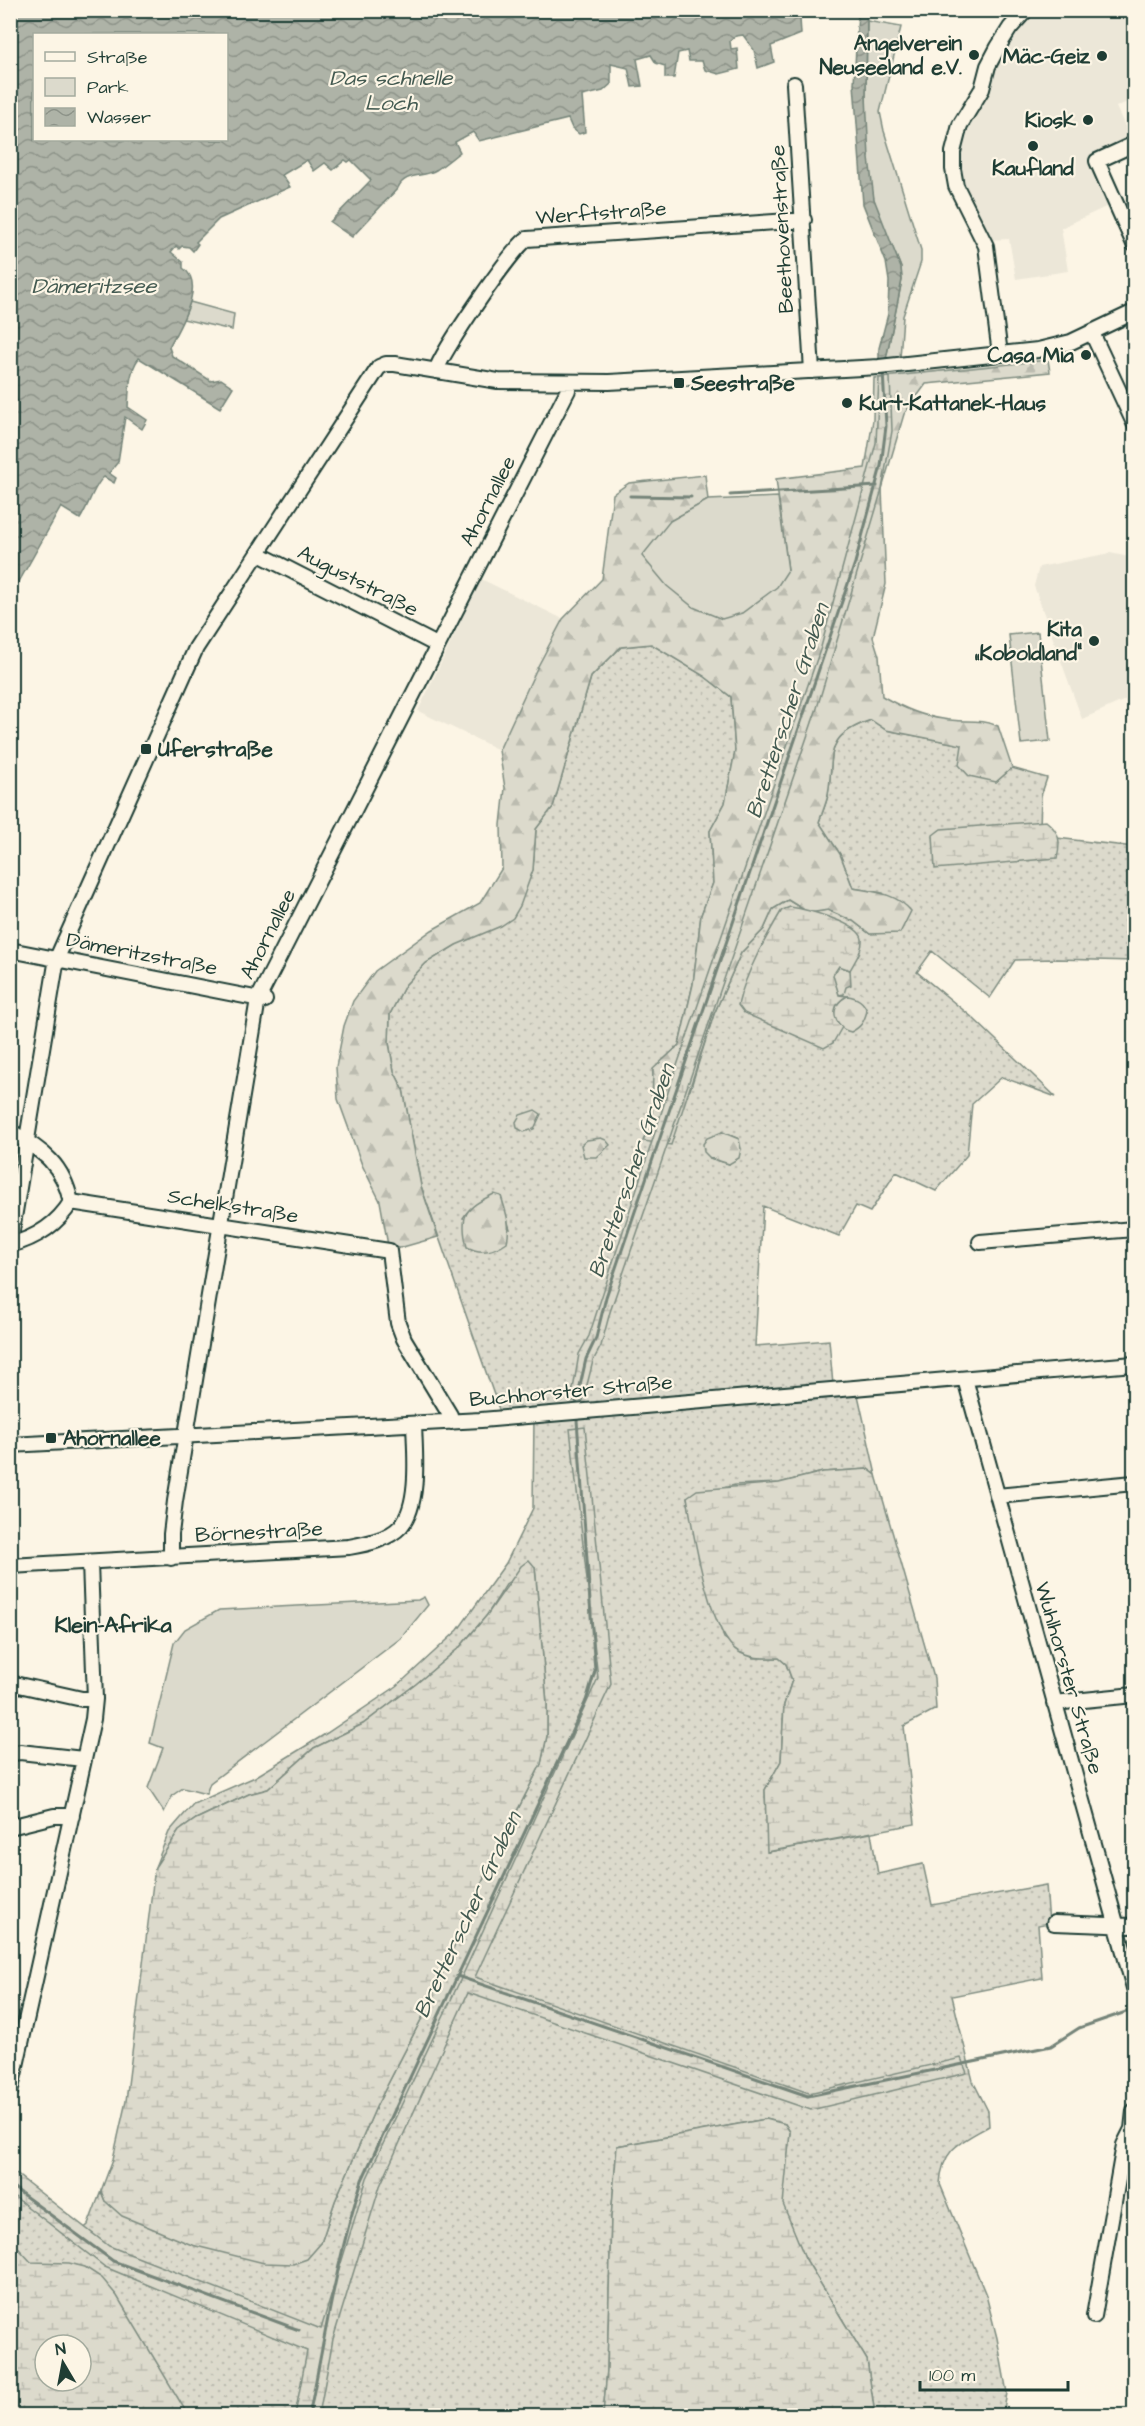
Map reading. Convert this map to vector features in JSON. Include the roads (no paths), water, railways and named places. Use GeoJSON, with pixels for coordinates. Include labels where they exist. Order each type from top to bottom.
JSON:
{"type":"FeatureCollection","features":[{"type":"Feature","properties":{"kind":"street"},"geometry":{"type":"LineString","coordinates":[[1000,354],[986,246],[956,186],[953,152],[960,125],[982,89],[988,66],[998,47],[1026,10]]}},
{"type":"Feature","properties":{"kind":"street","name":"Beethovenstraße"},"geometry":{"type":"LineString","coordinates":[[794,84],[812,371]]}},
{"type":"Feature","properties":{"kind":"street"},"geometry":{"type":"LineString","coordinates":[[1134,144],[1097,161],[1134,244]]}},
{"type":"Feature","properties":{"kind":"street","name":"Werftstraße"},"geometry":{"type":"LineString","coordinates":[[436,371],[439,361],[474,308],[522,242],[527,239],[804,220]]}},
{"type":"Feature","properties":{"kind":"street"},"geometry":{"type":"LineString","coordinates":[[10,1131],[28,1142],[44,1152],[58,1168],[71,1202],[63,1214],[49,1227],[33,1238],[10,1244],[28,1142],[57,958],[196,648],[379,368],[386,364],[395,364],[498,381],[569,383],[879,367],[1053,347],[1092,333],[1134,312]]}},
{"type":"Feature","properties":{"kind":"street"},"geometry":{"type":"LineString","coordinates":[[1092,333],[1134,423]]}},
{"type":"Feature","properties":{"kind":"street","name":"Ahornallee"},"geometry":{"type":"LineString","coordinates":[[171,1558],[175,1501],[262,1000],[437,645],[567,392],[569,383]]}},
{"type":"Feature","properties":{"kind":"street","name":"Auguststraße"},"geometry":{"type":"LineString","coordinates":[[259,554],[437,645]]}},
{"type":"Feature","properties":{"kind":"street","name":"Dämeritzstraße"},"geometry":{"type":"LineString","coordinates":[[10,950],[262,1000]]}},
{"type":"Feature","properties":{"kind":"street","name":"Schelkstraße"},"geometry":{"type":"LineString","coordinates":[[71,1202],[389,1251],[398,1323],[404,1339],[450,1414],[451,1422]]}},
{"type":"Feature","properties":{"kind":"street"},"geometry":{"type":"LineString","coordinates":[[980,1242],[1134,1230]]}},
{"type":"Feature","properties":{"kind":"street","name":"Buchhorster Straße"},"geometry":{"type":"LineString","coordinates":[[10,1444],[414,1425],[1134,1364]]}},
{"type":"Feature","properties":{"kind":"street","name":"Wuhlhorster Straße"},"geometry":{"type":"LineString","coordinates":[[965,1379],[1134,1988]]}},
{"type":"Feature","properties":{"kind":"street","name":"Börnestraße"},"geometry":{"type":"LineString","coordinates":[[10,1566],[349,1547],[386,1537],[401,1526],[413,1493],[417,1468],[414,1425]]}},
{"type":"Feature","properties":{"kind":"street"},"geometry":{"type":"LineString","coordinates":[[997,1496],[1134,1483]]}},
{"type":"Feature","properties":{"kind":"street"},"geometry":{"type":"LineString","coordinates":[[10,2093],[14,2054],[72,1816],[95,1699],[90,1563]]}},
{"type":"Feature","properties":{"kind":"street"},"geometry":{"type":"LineString","coordinates":[[10,1683],[82,1699],[95,1699]]}},
{"type":"Feature","properties":{"kind":"street"},"geometry":{"type":"LineString","coordinates":[[1054,1703],[1134,1695]]}},
{"type":"Feature","properties":{"kind":"street"},"geometry":{"type":"LineString","coordinates":[[10,1754],[20,1752],[83,1759]]}},
{"type":"Feature","properties":{"kind":"street"},"geometry":{"type":"LineString","coordinates":[[10,1827],[54,1816],[72,1816]]}},
{"type":"Feature","properties":{"kind":"street"},"geometry":{"type":"LineString","coordinates":[[1054,1923],[1134,1926]]}},
{"type":"Feature","properties":{"kind":"street"},"geometry":{"type":"LineString","coordinates":[[1094,2316],[1124,2145],[1133,2129],[1134,2111]]}},
{"type":"Feature","properties":{"kind":"water"},"geometry":{"type":"Polygon","coordinates":[[[11,10],[807,10],[800,19],[801,34],[771,46],[774,62],[758,68],[754,50],[743,35],[736,36],[730,41],[731,49],[737,48],[739,69],[719,74],[705,70],[702,61],[689,61],[687,51],[678,53],[674,78],[665,78],[665,66],[656,63],[651,55],[637,59],[642,86],[632,87],[628,68],[611,64],[611,84],[603,91],[582,96],[585,132],[579,134],[572,128],[568,119],[479,141],[473,132],[455,142],[460,152],[442,166],[431,172],[410,177],[401,183],[352,237],[330,222],[371,180],[351,160],[348,162],[345,160],[333,170],[325,163],[314,171],[307,160],[282,175],[290,187],[219,219],[196,242],[198,244],[193,251],[189,247],[182,246],[179,249],[176,246],[171,252],[183,262],[183,268],[190,275],[192,295],[169,347],[172,356],[211,381],[221,379],[233,387],[220,408],[139,358],[131,375],[128,407],[147,420],[142,429],[125,417],[118,462],[109,473],[116,478],[114,483],[104,477],[101,480],[80,519],[61,507],[11,596],[11,10]]]}},
{"type":"Feature","properties":{"kind":"water"},"geometry":{"type":"Polygon","coordinates":[[[858,11],[867,11],[866,96],[869,158],[874,199],[901,268],[902,280],[886,359],[879,360],[879,348],[888,314],[889,281],[886,262],[863,204],[854,84],[858,11]]]}},
{"type":"Feature","properties":{"kind":"waterway","name":"Bretterscher Graben"},"geometry":{"type":"LineString","coordinates":[[576,1404],[586,1359],[596,1338],[606,1297],[855,563],[881,466],[886,426],[883,371]]}},
{"type":"Feature","properties":{"kind":"waterway"},"geometry":{"type":"LineString","coordinates":[[730,495],[877,486]]}},
{"type":"Feature","properties":{"kind":"waterway"},"geometry":{"type":"LineString","coordinates":[[630,496],[691,497]]}},
{"type":"Feature","properties":{"kind":"waterway","name":"Bretterscher Graben"},"geometry":{"type":"LineString","coordinates":[[309,2416],[338,2268],[362,2180],[586,1701],[595,1671],[577,1420]]}},
{"type":"Feature","properties":{"kind":"waterway"},"geometry":{"type":"LineString","coordinates":[[457,1976],[808,2096],[1051,2046],[1079,2028],[1129,2011]]}},
{"type":"Feature","properties":{"kind":"waterway"},"geometry":{"type":"LineString","coordinates":[[10,2185],[113,2261],[299,2330]]}},
{"type":"Feature","properties":{"kind":"place","name":"Angelverein Neuseeland e.V."},"geometry":{"type":"Point","coordinates":[974,55]}},
{"type":"Feature","properties":{"kind":"place","name":"Mäc-Geiz"},"geometry":{"type":"Point","coordinates":[1102,56]}},
{"type":"Feature","properties":{"kind":"place","name":"Kiosk"},"geometry":{"type":"Point","coordinates":[1088,120]}},
{"type":"Feature","properties":{"kind":"place","name":"Kaufland"},"geometry":{"type":"Point","coordinates":[1033,146]}},
{"type":"Feature","properties":{"kind":"place","name":"Casa Mia"},"geometry":{"type":"Point","coordinates":[1086,355]}},
{"type":"Feature","properties":{"kind":"place","name":"Seestraße"},"geometry":{"type":"Point","coordinates":[679,383]}},
{"type":"Feature","properties":{"kind":"place","name":"Kurt-Kattanek-Haus"},"geometry":{"type":"Point","coordinates":[847,403]}},
{"type":"Feature","properties":{"kind":"place","name":"Kita „Koboldland“"},"geometry":{"type":"Point","coordinates":[1094,641]}},
{"type":"Feature","properties":{"kind":"place","name":"Uferstraße"},"geometry":{"type":"Point","coordinates":[146,749]}},
{"type":"Feature","properties":{"kind":"place","name":"Ahornallee"},"geometry":{"type":"Point","coordinates":[51,1438]}},
{"type":"Feature","properties":{"kind":"district","name":"Klein-Afrika"},"geometry":{"type":"Point","coordinates":[113,1625]}},
{"type":"Feature","properties":{"kind":"water label","name":"Das schnelle Loch"},"geometry":{"type":"Point","coordinates":[391,90]}},
{"type":"Feature","properties":{"kind":"water label","name":"Dämeritzsee"},"geometry":{"type":"Point","coordinates":[94,286]}}]}
